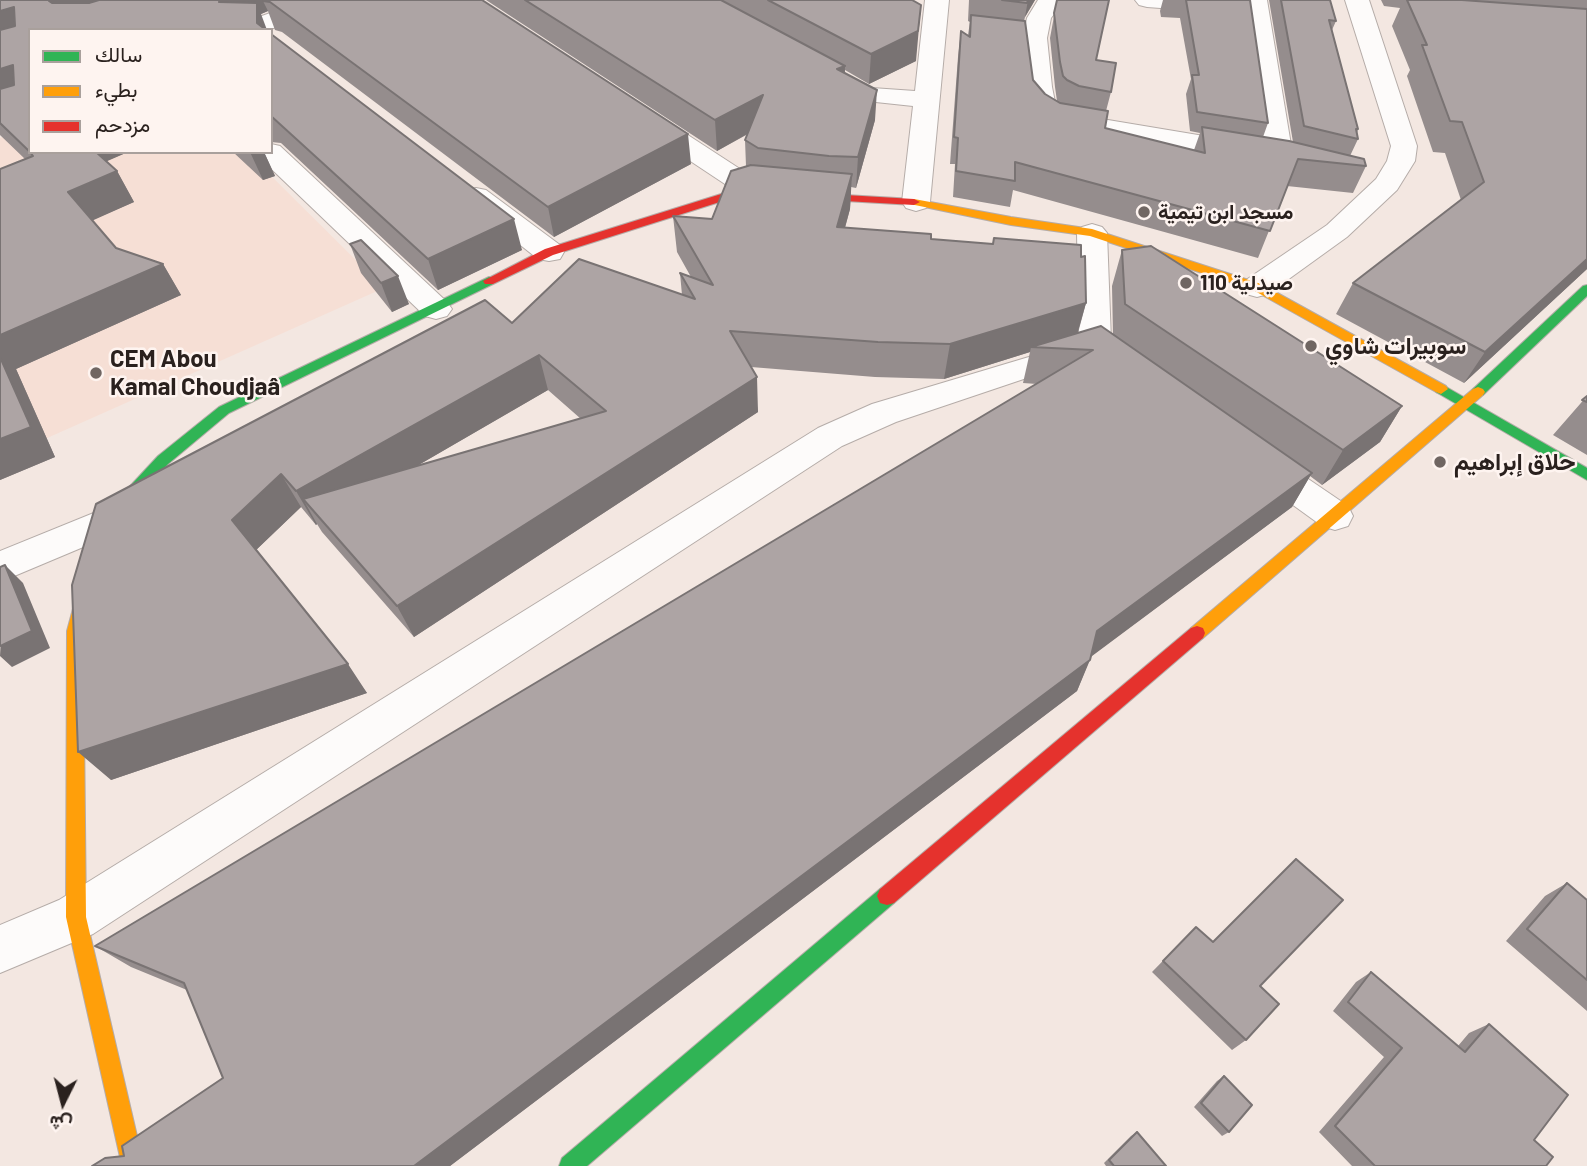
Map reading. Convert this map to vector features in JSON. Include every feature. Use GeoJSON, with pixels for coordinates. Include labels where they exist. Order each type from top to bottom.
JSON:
{"type":"FeatureCollection","features":[{"type":"Feature","properties":{"kind":"street"},"geometry":{"type":"LineString","coordinates":[[273,28],[328,0]]}},
{"type":"Feature","properties":{"kind":"street"},"geometry":{"type":"LineString","coordinates":[[916,202],[927,99],[947,29],[937,0]]}},
{"type":"Feature","properties":{"kind":"street"},"geometry":{"type":"LineString","coordinates":[[1053,0],[1048,2],[1039,18],[1022,37],[1035,66],[1043,104],[1051,113],[1065,121],[1279,157],[1306,164]]}},
{"type":"Feature","properties":{"kind":"street"},"geometry":{"type":"LineString","coordinates":[[1147,0],[1256,4],[1279,157]]}},
{"type":"Feature","properties":{"kind":"street"},"geometry":{"type":"LineString","coordinates":[[1257,287],[1337,231],[1387,184],[1401,161],[1404,146],[1369,10]]}},
{"type":"Feature","properties":{"kind":"street"},"geometry":{"type":"LineString","coordinates":[[806,62],[866,95],[927,99]]}},
{"type":"Feature","properties":{"kind":"street"},"geometry":{"type":"LineString","coordinates":[[625,106],[750,188]]}},
{"type":"Feature","properties":{"kind":"street"},"geometry":{"type":"LineString","coordinates":[[272,154],[436,309]]}},
{"type":"Feature","properties":{"kind":"street"},"geometry":{"type":"LineString","coordinates":[[1360,177],[1387,184]]}},
{"type":"Feature","properties":{"kind":"street"},"geometry":{"type":"LineString","coordinates":[[453,178],[549,252]]}},
{"type":"Feature","properties":{"kind":"street"},"geometry":{"type":"LineString","coordinates":[[0,567],[103,534],[163,460],[224,410],[549,252],[750,188],[828,197],[916,202],[1011,221],[1091,233],[1257,287],[1468,404],[1587,475]]}},
{"type":"Feature","properties":{"kind":"street"},"geometry":{"type":"LineString","coordinates":[[1091,233],[1095,346]]}},
{"type":"Feature","properties":{"kind":"street"},"geometry":{"type":"LineString","coordinates":[[569,1166],[1468,404],[1587,289]]}},
{"type":"Feature","properties":{"kind":"street"},"geometry":{"type":"LineString","coordinates":[[1095,346],[1149,384]]}},
{"type":"Feature","properties":{"kind":"street"},"geometry":{"type":"LineString","coordinates":[[0,949],[76,917],[830,437],[884,412],[1035,367],[1095,346]]}},
{"type":"Feature","properties":{"kind":"street"},"geometry":{"type":"LineString","coordinates":[[1237,446],[1335,516]]}},
{"type":"Feature","properties":{"kind":"street"},"geometry":{"type":"LineString","coordinates":[[85,595],[75,631],[76,917],[133,1166]]}},
{"type":"Feature","properties":{"kind":"shaded area","name":"CEM Abou Kamal Choudjaâ"},"geometry":{"type":"Polygon","coordinates":[[[28,128],[28,154],[249,154],[384,288],[0,459],[0,138],[28,128]]]}},
{"type":"Feature","properties":{"kind":"building"},"geometry":{"type":"Polygon","coordinates":[[[0,0],[89,3],[99,0],[220,0],[219,2],[257,3],[257,23],[263,28],[28,28],[28,150],[0,123],[0,89],[14,85],[13,65],[0,69],[0,30],[15,26],[14,7],[0,11],[0,0]]]}},
{"type":"Feature","properties":{"kind":"building"},"geometry":{"type":"Polygon","coordinates":[[[482,0],[688,134],[548,207],[270,2],[263,1],[482,0]]]}},
{"type":"Feature","properties":{"kind":"building"},"geometry":{"type":"Polygon","coordinates":[[[525,0],[721,0],[845,66],[837,69],[877,90],[858,157],[758,148],[745,140],[763,95],[715,120],[525,0]]]}},
{"type":"Feature","properties":{"kind":"building"},"geometry":{"type":"Polygon","coordinates":[[[768,0],[912,0],[921,5],[918,31],[871,54],[768,0]]]}},
{"type":"Feature","properties":{"kind":"building"},"geometry":{"type":"Polygon","coordinates":[[[1002,0],[1028,0],[1027,3],[1002,0]]]}},
{"type":"Feature","properties":{"kind":"building"},"geometry":{"type":"Polygon","coordinates":[[[1057,0],[1109,0],[1096,60],[1116,63],[1111,92],[1079,86],[1063,76],[1054,13],[1057,0]]]}},
{"type":"Feature","properties":{"kind":"building"},"geometry":{"type":"Polygon","coordinates":[[[1186,0],[1250,0],[1268,123],[1197,112],[1192,75],[1199,75],[1186,0]]]}},
{"type":"Feature","properties":{"kind":"building"},"geometry":{"type":"Polygon","coordinates":[[[1281,0],[1330,0],[1336,21],[1329,20],[1358,129],[1358,139],[1304,126],[1281,0]]]}},
{"type":"Feature","properties":{"kind":"building"},"geometry":{"type":"Polygon","coordinates":[[[1407,0],[1462,0],[1587,9],[1587,259],[1485,352],[1353,283],[1484,182],[1462,122],[1450,121],[1422,45],[1427,45],[1407,0]]]}},
{"type":"Feature","properties":{"kind":"building"},"geometry":{"type":"Polygon","coordinates":[[[971,15],[1025,21],[1033,80],[1045,94],[1060,103],[1108,111],[1105,128],[1205,153],[1202,127],[1289,141],[1364,159],[1366,166],[1298,159],[1270,231],[1015,162],[1015,181],[956,171],[958,138],[954,137],[961,31],[970,37],[971,15]]]}},
{"type":"Feature","properties":{"kind":"building"},"geometry":{"type":"Polygon","coordinates":[[[273,36],[514,219],[428,259],[273,118],[273,36]]]}},
{"type":"Feature","properties":{"kind":"building"},"geometry":{"type":"Polygon","coordinates":[[[32,154],[98,154],[117,171],[68,192],[116,248],[163,264],[0,335],[0,169],[33,156],[32,154]]]}},
{"type":"Feature","properties":{"kind":"building"},"geometry":{"type":"Polygon","coordinates":[[[751,165],[852,174],[837,227],[931,234],[931,239],[993,244],[994,238],[1081,245],[1081,257],[1085,256],[1086,303],[950,344],[878,342],[730,331],[757,377],[397,606],[303,499],[606,411],[539,355],[296,491],[281,474],[232,520],[348,664],[78,752],[72,585],[96,504],[485,300],[512,323],[579,259],[695,299],[680,273],[713,285],[673,216],[712,219],[731,171],[751,165]]]}},
{"type":"Feature","properties":{"kind":"building"},"geometry":{"type":"Polygon","coordinates":[[[361,240],[398,276],[381,283],[350,244],[361,240]]]}},
{"type":"Feature","properties":{"kind":"building"},"geometry":{"type":"Polygon","coordinates":[[[1151,246],[1402,406],[1343,450],[1125,304],[1122,250],[1151,246]]]}},
{"type":"Feature","properties":{"kind":"building"},"geometry":{"type":"Polygon","coordinates":[[[1101,326],[1312,473],[1097,631],[1090,660],[414,1166],[92,1166],[105,1158],[124,1156],[122,1146],[223,1078],[184,983],[95,946],[1093,350],[1031,347],[1101,326]]]}},
{"type":"Feature","properties":{"kind":"building"},"geometry":{"type":"Polygon","coordinates":[[[0,357],[31,427],[0,439],[0,357]]]}},
{"type":"Feature","properties":{"kind":"building"},"geometry":{"type":"Polygon","coordinates":[[[5,565],[32,631],[0,646],[0,567],[5,565]]]}},
{"type":"Feature","properties":{"kind":"building"},"geometry":{"type":"Polygon","coordinates":[[[1296,859],[1343,900],[1260,986],[1279,1004],[1246,1040],[1163,961],[1196,927],[1213,942],[1296,859]]]}},
{"type":"Feature","properties":{"kind":"building"},"geometry":{"type":"Polygon","coordinates":[[[1567,883],[1587,900],[1587,980],[1527,929],[1567,883]]]}},
{"type":"Feature","properties":{"kind":"building"},"geometry":{"type":"Polygon","coordinates":[[[1371,972],[1465,1052],[1489,1024],[1568,1095],[1534,1140],[1553,1157],[1546,1166],[1375,1166],[1335,1126],[1402,1048],[1348,1002],[1371,972]]]}},
{"type":"Feature","properties":{"kind":"building"},"geometry":{"type":"Polygon","coordinates":[[[1224,1076],[1252,1105],[1229,1132],[1201,1103],[1224,1076]]]}},
{"type":"Feature","properties":{"kind":"building"},"geometry":{"type":"Polygon","coordinates":[[[1137,1132],[1166,1166],[1114,1166],[1109,1160],[1137,1132]]]}},
{"type":"Feature","properties":{"kind":"traffic: fast"},"geometry":{"type":"LineString","coordinates":[[112,515],[163,460],[224,410],[489,281]]}},
{"type":"Feature","properties":{"kind":"traffic: fast"},"geometry":{"type":"LineString","coordinates":[[1478,392],[1587,289]]}},
{"type":"Feature","properties":{"kind":"traffic: fast"},"geometry":{"type":"LineString","coordinates":[[1441,389],[1587,475]]}},
{"type":"Feature","properties":{"kind":"traffic: fast"},"geometry":{"type":"LineString","coordinates":[[570,1166],[887,896]]}},
{"type":"Feature","properties":{"kind":"traffic: slow"},"geometry":{"type":"LineString","coordinates":[[914,202],[1092,233],[1257,287],[1441,389]]}},
{"type":"Feature","properties":{"kind":"traffic: slow"},"geometry":{"type":"LineString","coordinates":[[1197,633],[1478,392]]}},
{"type":"Feature","properties":{"kind":"traffic: slow"},"geometry":{"type":"LineString","coordinates":[[82,605],[75,631],[76,917],[133,1166]]}},
{"type":"Feature","properties":{"kind":"traffic: jam"},"geometry":{"type":"LineString","coordinates":[[489,281],[549,252],[750,188],[828,197],[914,202]]}},
{"type":"Feature","properties":{"kind":"traffic: jam"},"geometry":{"type":"LineString","coordinates":[[887,896],[1197,633]]}},
{"type":"Feature","properties":{"kind":"place","name":"مسجد ابن تيمية"},"geometry":{"type":"Point","coordinates":[1144,212]}},
{"type":"Feature","properties":{"kind":"place","name":"صيدلية 110"},"geometry":{"type":"Point","coordinates":[1186,283]}},
{"type":"Feature","properties":{"kind":"place","name":"سوبيرات شاوي"},"geometry":{"type":"Point","coordinates":[1311,346]}},
{"type":"Feature","properties":{"kind":"place","name":"CEM Abou Kamal Choudjaâ"},"geometry":{"type":"Point","coordinates":[96,373]}},
{"type":"Feature","properties":{"kind":"place","name":"حلاق إبراهيم"},"geometry":{"type":"Point","coordinates":[1440,462]}}]}
